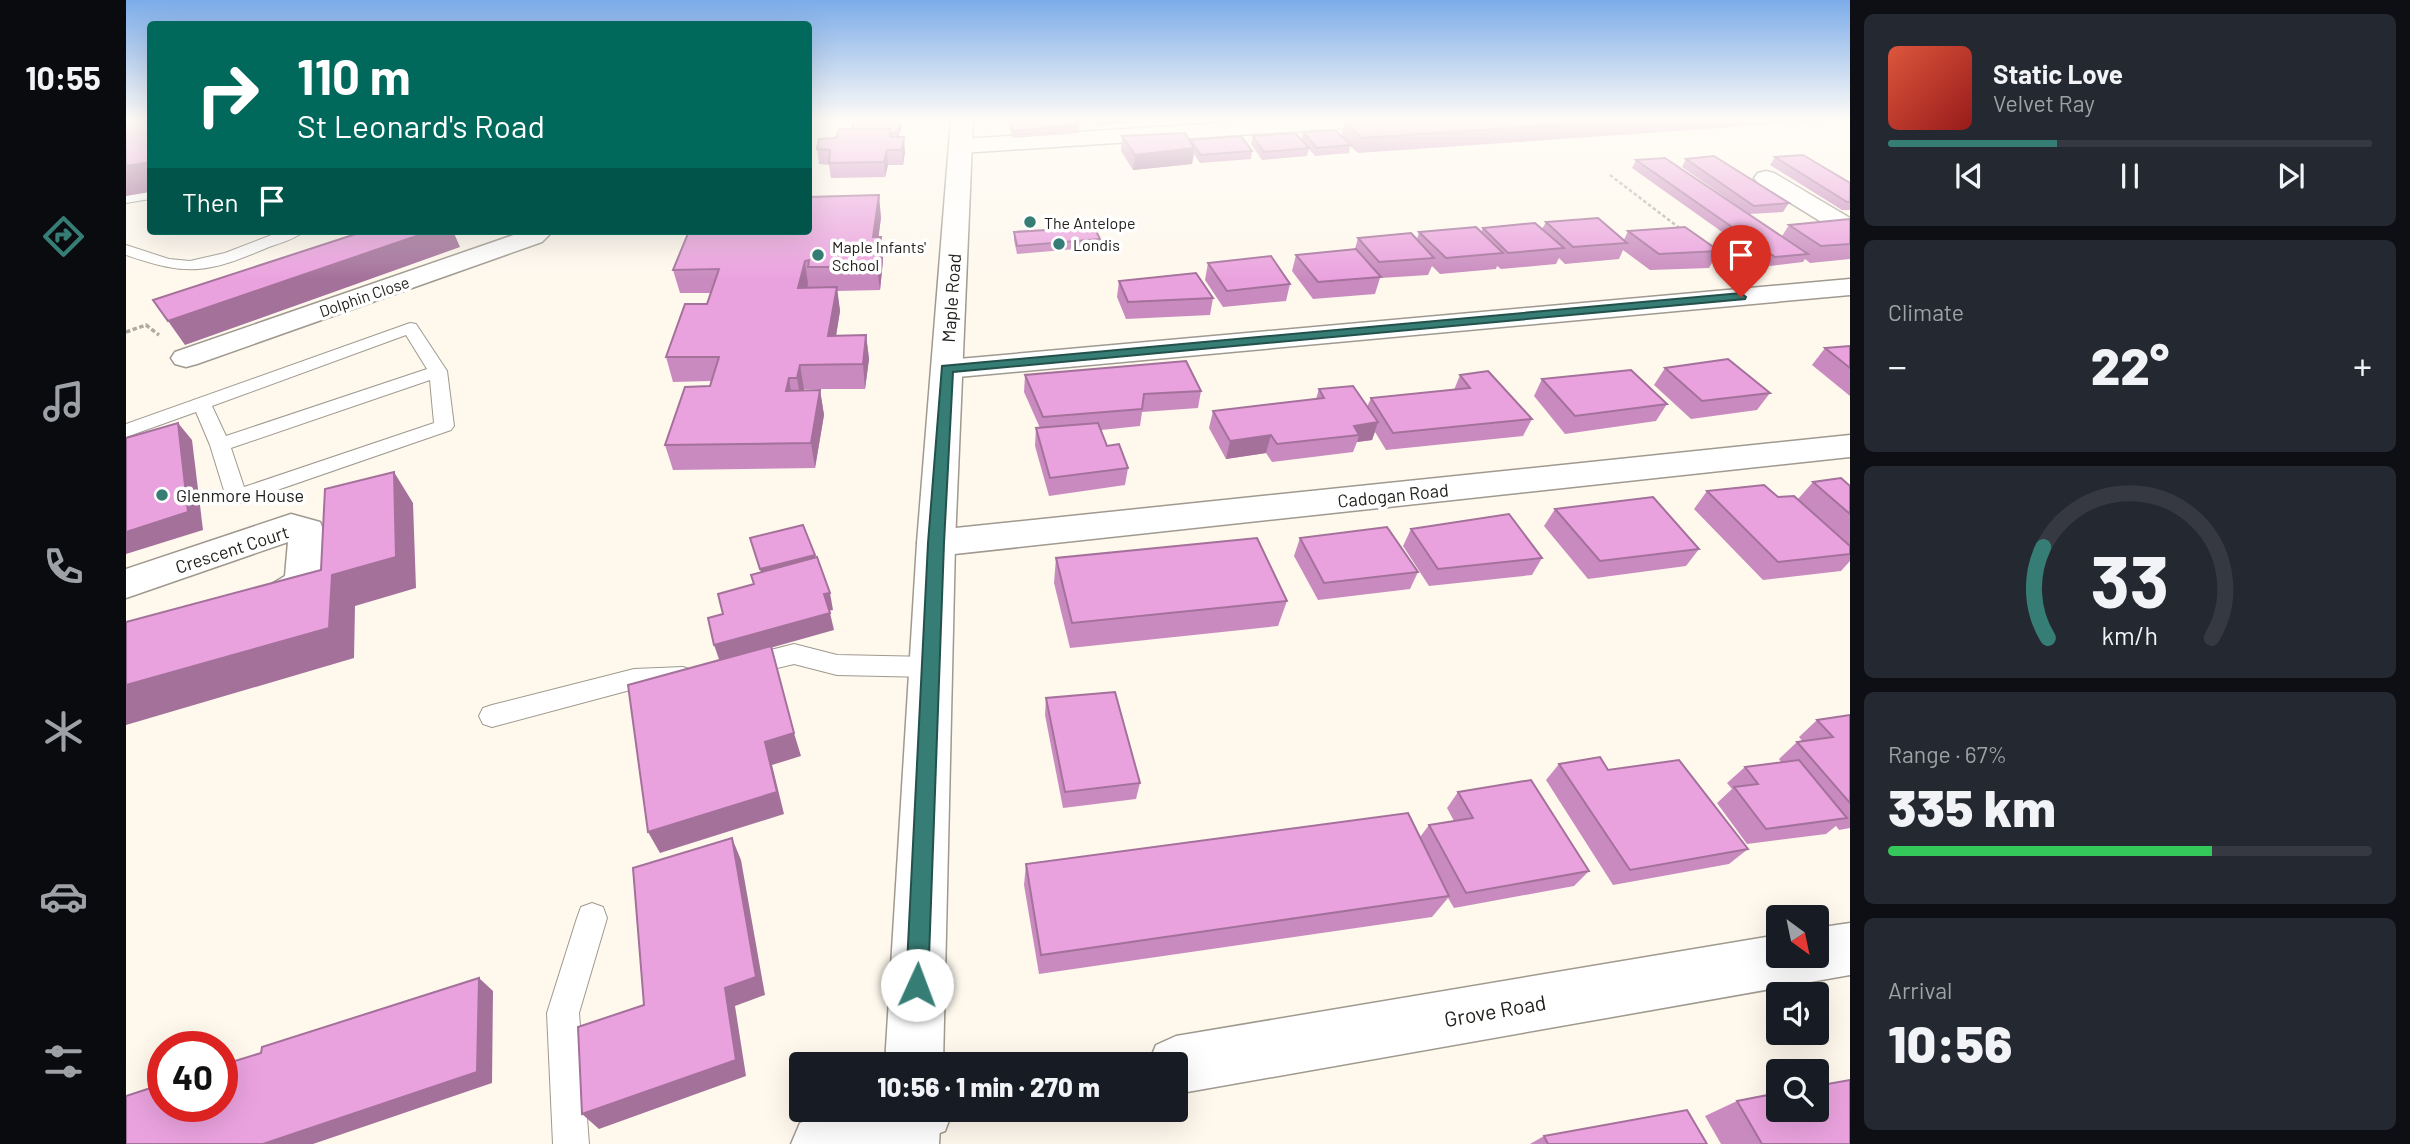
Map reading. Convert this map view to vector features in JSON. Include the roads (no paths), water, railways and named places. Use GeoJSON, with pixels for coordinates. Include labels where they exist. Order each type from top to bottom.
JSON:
{"type":"FeatureCollection","features":[{"type":"Feature","properties":{"kind":"street","name":"Maple Road"},"geometry":{"type":"LineString","coordinates":[[916,1052],[936,543],[959,172]]}},
{"type":"Feature","properties":{"kind":"street"},"geometry":{"type":"LineString","coordinates":[[1766,178],[1850,229]]}},
{"type":"Feature","properties":{"kind":"street","name":"Dolphin Close"},"geometry":{"type":"LineString","coordinates":[[186,358],[535,235]]}},
{"type":"Feature","properties":{"kind":"street"},"geometry":{"type":"LineString","coordinates":[[947,369],[1850,288]]}},
{"type":"Feature","properties":{"kind":"street","name":"Cadogan Road"},"geometry":{"type":"LineString","coordinates":[[936,543],[1850,446]]}},
{"type":"Feature","properties":{"kind":"street","name":"Crescent Court"},"geometry":{"type":"LineString","coordinates":[[126,583],[291,527],[307,531],[304,583],[276,604],[238,614]]}},
{"type":"Feature","properties":{"kind":"street","name":"Grove Road"},"geometry":{"type":"LineString","coordinates":[[1829,953],[1850,950]]}},
{"type":"Feature","properties":{"kind":"street","name":"Grove Road"},"geometry":{"type":"LineString","coordinates":[[1188,1063],[1766,963]]}},
{"type":"Feature","properties":{"kind":"street"},"geometry":{"type":"LineString","coordinates":[[821,1144],[878,1122]]}},
{"type":"Feature","properties":{"kind":"lane"},"geometry":{"type":"LineString","coordinates":[[128,198],[147,195]]}},
{"type":"Feature","properties":{"kind":"lane"},"geometry":{"type":"LineString","coordinates":[[128,198],[147,201]]}},
{"type":"Feature","properties":{"kind":"lane"},"geometry":{"type":"LineString","coordinates":[[256,235],[271,240]]}},
{"type":"Feature","properties":{"kind":"lane"},"geometry":{"type":"LineString","coordinates":[[126,250],[171,264],[190,266],[285,235]]}},
{"type":"Feature","properties":{"kind":"lane"},"geometry":{"type":"LineString","coordinates":[[126,431],[410,328],[438,371],[444,426],[237,497],[202,405]]}},
{"type":"Feature","properties":{"kind":"lane"},"geometry":{"type":"LineString","coordinates":[[219,445],[438,371]]}},
{"type":"Feature","properties":{"kind":"lane"},"geometry":{"type":"LineString","coordinates":[[492,716],[634,679],[715,673],[794,654],[837,665],[930,667]]}},
{"type":"Feature","properties":{"kind":"lane"},"geometry":{"type":"LineString","coordinates":[[571,1144],[563,1013],[592,918]]}},
{"type":"Feature","properties":{"kind":"place","name":"The Antelope"},"geometry":{"type":"Point","coordinates":[1030,222]}},
{"type":"Feature","properties":{"kind":"place","name":"Londis"},"geometry":{"type":"Point","coordinates":[1059,244]}},
{"type":"Feature","properties":{"kind":"place","name":"Maple Infants' School"},"geometry":{"type":"Point","coordinates":[818,255]}},
{"type":"Feature","properties":{"kind":"place","name":"Glenmore House"},"geometry":{"type":"Point","coordinates":[162,495]}}]}
